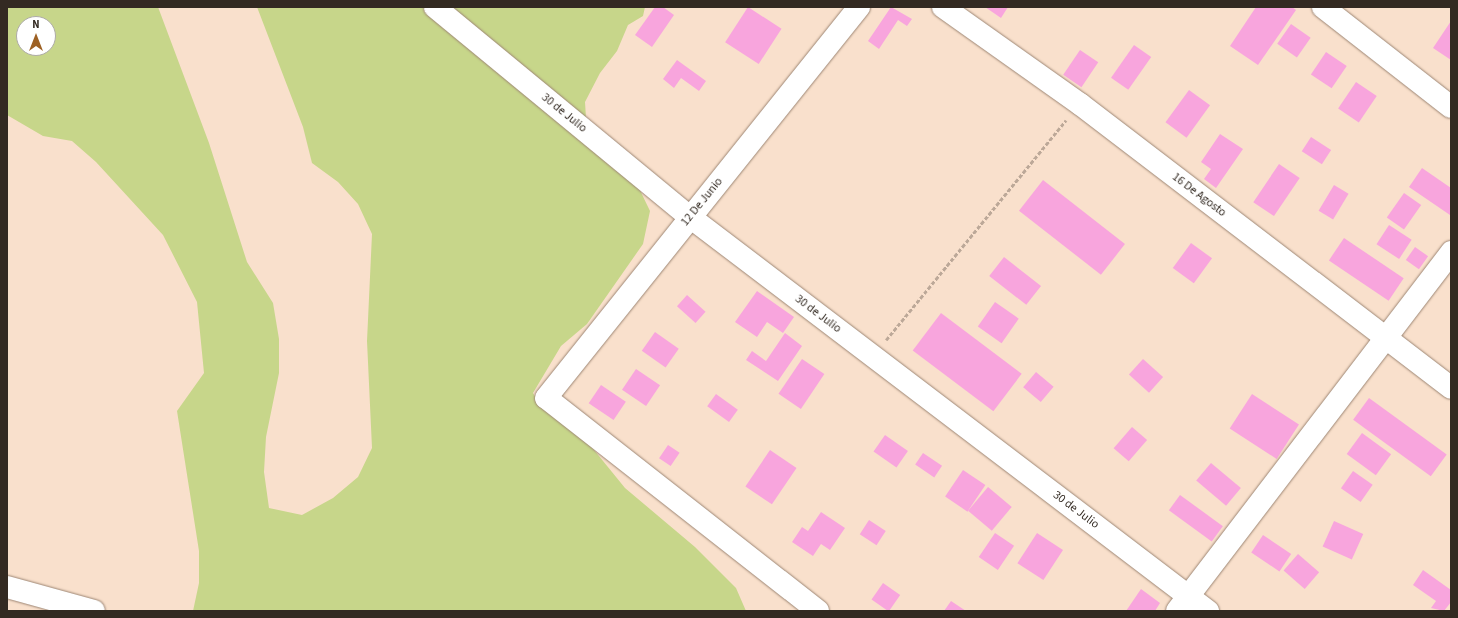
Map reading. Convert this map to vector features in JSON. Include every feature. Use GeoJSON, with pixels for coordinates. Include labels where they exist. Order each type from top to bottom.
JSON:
{"type":"FeatureCollection","features":[{"type":"Feature","properties":{"kind":"street","name":"30 de Julio"},"geometry":{"type":"LineString","coordinates":[[435,7],[690,217],[873,356],[1183,604],[1208,611]]}},
{"type":"Feature","properties":{"kind":"street","name":"12 De Junio"},"geometry":{"type":"LineString","coordinates":[[818,611],[546,398],[859,7]]}},
{"type":"Feature","properties":{"kind":"street","name":"16 De Agosto"},"geometry":{"type":"LineString","coordinates":[[943,7],[1080,104],[1451,388]]}},
{"type":"Feature","properties":{"kind":"street"},"geometry":{"type":"LineString","coordinates":[[1323,7],[1451,107]]}},
{"type":"Feature","properties":{"kind":"street"},"geometry":{"type":"LineString","coordinates":[[1183,604],[1451,252]]}},
{"type":"Feature","properties":{"kind":"street"},"geometry":{"type":"LineString","coordinates":[[7,587],[94,611]]}},
{"type":"Feature","properties":{"kind":"path"},"geometry":{"type":"LineString","coordinates":[[873,356],[1080,104]]}},
{"type":"Feature","properties":{"kind":"green space"},"geometry":{"type":"Polygon","coordinates":[[[7,7],[158,7],[209,143],[247,262],[273,303],[279,339],[279,373],[266,437],[264,472],[269,508],[302,515],[333,498],[358,477],[372,448],[367,341],[372,234],[358,204],[338,182],[312,163],[303,127],[257,7],[645,7],[643,16],[628,25],[617,51],[600,73],[585,102],[587,134],[636,182],[650,211],[643,244],[587,324],[561,346],[533,393],[542,408],[590,445],[625,488],[695,547],[736,588],[746,611],[193,611],[199,583],[199,551],[177,411],[204,373],[197,302],[163,235],[96,162],[72,141],[43,136],[7,115],[7,7]]]}},
{"type":"Feature","properties":{"kind":"building"},"geometry":{"type":"Polygon","coordinates":[[[655,7],[663,7],[674,15],[652,47],[635,35],[655,7]]]}},
{"type":"Feature","properties":{"kind":"building"},"geometry":{"type":"Polygon","coordinates":[[[748,7],[782,29],[759,64],[725,42],[748,7]]]}},
{"type":"Feature","properties":{"kind":"building"},"geometry":{"type":"Polygon","coordinates":[[[891,7],[912,19],[907,26],[898,20],[879,49],[868,41],[891,7]]]}},
{"type":"Feature","properties":{"kind":"building"},"geometry":{"type":"Polygon","coordinates":[[[985,7],[1008,7],[1001,18],[985,7]]]}},
{"type":"Feature","properties":{"kind":"building"},"geometry":{"type":"Polygon","coordinates":[[[1256,7],[1292,7],[1296,10],[1258,65],[1230,46],[1256,7]]]}},
{"type":"Feature","properties":{"kind":"building"},"geometry":{"type":"Polygon","coordinates":[[[1451,21],[1451,60],[1433,48],[1451,21]]]}},
{"type":"Feature","properties":{"kind":"building"},"geometry":{"type":"Polygon","coordinates":[[[1291,24],[1311,38],[1297,57],[1277,44],[1291,24]]]}},
{"type":"Feature","properties":{"kind":"building"},"geometry":{"type":"Polygon","coordinates":[[[1134,45],[1151,57],[1128,90],[1111,78],[1134,45]]]}},
{"type":"Feature","properties":{"kind":"building"},"geometry":{"type":"Polygon","coordinates":[[[1080,50],[1098,62],[1081,87],[1063,75],[1080,50]]]}},
{"type":"Feature","properties":{"kind":"building"},"geometry":{"type":"Polygon","coordinates":[[[1326,52],[1347,66],[1332,88],[1311,74],[1326,52]]]}},
{"type":"Feature","properties":{"kind":"building"},"geometry":{"type":"Polygon","coordinates":[[[677,60],[706,81],[699,91],[681,78],[674,88],[663,79],[677,60]]]}},
{"type":"Feature","properties":{"kind":"building"},"geometry":{"type":"Polygon","coordinates":[[[1356,82],[1377,96],[1359,123],[1338,109],[1356,82]]]}},
{"type":"Feature","properties":{"kind":"building"},"geometry":{"type":"Polygon","coordinates":[[[1189,90],[1210,105],[1187,138],[1165,122],[1189,90]]]}},
{"type":"Feature","properties":{"kind":"building"},"geometry":{"type":"Polygon","coordinates":[[[1220,134],[1243,149],[1216,188],[1204,179],[1211,169],[1201,162],[1220,134]]]}},
{"type":"Feature","properties":{"kind":"building"},"geometry":{"type":"Polygon","coordinates":[[[1311,137],[1331,150],[1322,164],[1302,151],[1311,137]]]}},
{"type":"Feature","properties":{"kind":"building"},"geometry":{"type":"Polygon","coordinates":[[[1279,164],[1300,178],[1274,216],[1253,202],[1279,164]]]}},
{"type":"Feature","properties":{"kind":"building"},"geometry":{"type":"Polygon","coordinates":[[[1422,168],[1451,188],[1450,215],[1409,187],[1422,168]]]}},
{"type":"Feature","properties":{"kind":"building"},"geometry":{"type":"Polygon","coordinates":[[[1043,180],[1125,244],[1101,275],[1019,211],[1043,180]]]}},
{"type":"Feature","properties":{"kind":"building"},"geometry":{"type":"Polygon","coordinates":[[[1334,185],[1349,194],[1333,219],[1319,211],[1334,185]]]}},
{"type":"Feature","properties":{"kind":"building"},"geometry":{"type":"Polygon","coordinates":[[[1404,193],[1421,205],[1404,230],[1387,218],[1404,193]]]}},
{"type":"Feature","properties":{"kind":"building"},"geometry":{"type":"Polygon","coordinates":[[[1389,225],[1412,240],[1399,259],[1376,244],[1389,225]]]}},
{"type":"Feature","properties":{"kind":"building"},"geometry":{"type":"Polygon","coordinates":[[[1344,238],[1404,278],[1389,301],[1329,260],[1344,238]]]}},
{"type":"Feature","properties":{"kind":"building"},"geometry":{"type":"Polygon","coordinates":[[[1191,243],[1212,258],[1194,283],[1173,268],[1191,243]]]}},
{"type":"Feature","properties":{"kind":"building"},"geometry":{"type":"Polygon","coordinates":[[[1415,247],[1428,256],[1419,269],[1406,260],[1415,247]]]}},
{"type":"Feature","properties":{"kind":"building"},"geometry":{"type":"Polygon","coordinates":[[[1004,257],[1041,286],[1026,305],[989,276],[1004,257]]]}},
{"type":"Feature","properties":{"kind":"building"},"geometry":{"type":"Polygon","coordinates":[[[757,291],[794,317],[783,333],[767,322],[757,337],[735,322],[757,291]]]}},
{"type":"Feature","properties":{"kind":"building"},"geometry":{"type":"Polygon","coordinates":[[[687,295],[706,312],[696,323],[677,306],[687,295]]]}},
{"type":"Feature","properties":{"kind":"building"},"geometry":{"type":"Polygon","coordinates":[[[995,302],[1019,319],[1002,343],[978,327],[995,302]]]}},
{"type":"Feature","properties":{"kind":"building"},"geometry":{"type":"Polygon","coordinates":[[[941,313],[1022,374],[993,411],[913,351],[941,313]]]}},
{"type":"Feature","properties":{"kind":"building"},"geometry":{"type":"Polygon","coordinates":[[[655,332],[679,349],[666,367],[642,351],[655,332]]]}},
{"type":"Feature","properties":{"kind":"building"},"geometry":{"type":"Polygon","coordinates":[[[785,333],[802,346],[778,381],[746,360],[752,351],[766,361],[785,333]]]}},
{"type":"Feature","properties":{"kind":"building"},"geometry":{"type":"Polygon","coordinates":[[[802,359],[824,374],[801,409],[779,394],[802,359]]]}},
{"type":"Feature","properties":{"kind":"building"},"geometry":{"type":"Polygon","coordinates":[[[1143,359],[1163,377],[1149,393],[1129,375],[1143,359]]]}},
{"type":"Feature","properties":{"kind":"building"},"geometry":{"type":"Polygon","coordinates":[[[636,369],[660,385],[646,406],[622,390],[636,369]]]}},
{"type":"Feature","properties":{"kind":"building"},"geometry":{"type":"Polygon","coordinates":[[[1036,372],[1054,387],[1041,402],[1023,387],[1036,372]]]}},
{"type":"Feature","properties":{"kind":"building"},"geometry":{"type":"Polygon","coordinates":[[[601,385],[626,402],[614,420],[589,403],[601,385]]]}},
{"type":"Feature","properties":{"kind":"building"},"geometry":{"type":"Polygon","coordinates":[[[716,394],[738,410],[729,422],[707,406],[716,394]]]}},
{"type":"Feature","properties":{"kind":"building"},"geometry":{"type":"Polygon","coordinates":[[[1252,394],[1299,424],[1277,459],[1230,428],[1252,394]]]}},
{"type":"Feature","properties":{"kind":"building"},"geometry":{"type":"Polygon","coordinates":[[[1369,398],[1447,454],[1431,476],[1353,420],[1369,398]]]}},
{"type":"Feature","properties":{"kind":"building"},"geometry":{"type":"Polygon","coordinates":[[[1132,427],[1147,440],[1129,461],[1114,448],[1132,427]]]}},
{"type":"Feature","properties":{"kind":"building"},"geometry":{"type":"Polygon","coordinates":[[[1362,433],[1391,454],[1376,475],[1347,454],[1362,433]]]}},
{"type":"Feature","properties":{"kind":"building"},"geometry":{"type":"Polygon","coordinates":[[[885,435],[908,451],[896,467],[874,451],[885,435]]]}},
{"type":"Feature","properties":{"kind":"building"},"geometry":{"type":"Polygon","coordinates":[[[668,445],[680,453],[671,466],[659,458],[668,445]]]}},
{"type":"Feature","properties":{"kind":"building"},"geometry":{"type":"Polygon","coordinates":[[[770,450],[797,468],[772,504],[745,486],[770,450]]]}},
{"type":"Feature","properties":{"kind":"building"},"geometry":{"type":"Polygon","coordinates":[[[923,453],[942,466],[934,477],[915,465],[923,453]]]}},
{"type":"Feature","properties":{"kind":"building"},"geometry":{"type":"Polygon","coordinates":[[[1211,463],[1241,488],[1226,506],[1196,481],[1211,463]]]}},
{"type":"Feature","properties":{"kind":"building"},"geometry":{"type":"Polygon","coordinates":[[[963,470],[985,485],[967,512],[945,497],[963,470]]]}},
{"type":"Feature","properties":{"kind":"building"},"geometry":{"type":"Polygon","coordinates":[[[1353,471],[1373,485],[1361,502],[1341,488],[1353,471]]]}},
{"type":"Feature","properties":{"kind":"building"},"geometry":{"type":"Polygon","coordinates":[[[988,487],[1012,507],[992,531],[968,511],[988,487]]]}},
{"type":"Feature","properties":{"kind":"building"},"geometry":{"type":"Polygon","coordinates":[[[1180,495],[1223,526],[1212,542],[1169,510],[1180,495]]]}},
{"type":"Feature","properties":{"kind":"building"},"geometry":{"type":"Polygon","coordinates":[[[821,512],[845,528],[830,550],[821,544],[813,556],[792,542],[802,527],[808,531],[821,512]]]}},
{"type":"Feature","properties":{"kind":"building"},"geometry":{"type":"Polygon","coordinates":[[[869,520],[886,531],[877,545],[860,534],[869,520]]]}},
{"type":"Feature","properties":{"kind":"building"},"geometry":{"type":"Polygon","coordinates":[[[1334,521],[1363,534],[1352,560],[1323,547],[1334,521]]]}},
{"type":"Feature","properties":{"kind":"building"},"geometry":{"type":"Polygon","coordinates":[[[995,533],[1014,546],[998,570],[979,557],[995,533]]]}},
{"type":"Feature","properties":{"kind":"building"},"geometry":{"type":"Polygon","coordinates":[[[1037,533],[1063,550],[1043,580],[1017,563],[1037,533]]]}},
{"type":"Feature","properties":{"kind":"building"},"geometry":{"type":"Polygon","coordinates":[[[1263,535],[1291,554],[1279,571],[1251,552],[1263,535]]]}},
{"type":"Feature","properties":{"kind":"building"},"geometry":{"type":"Polygon","coordinates":[[[1298,554],[1319,572],[1305,589],[1284,571],[1298,554]]]}},
{"type":"Feature","properties":{"kind":"building"},"geometry":{"type":"Polygon","coordinates":[[[1423,570],[1451,590],[1451,602],[1444,611],[1431,608],[1436,601],[1413,585],[1423,570]]]}},
{"type":"Feature","properties":{"kind":"building"},"geometry":{"type":"Polygon","coordinates":[[[883,583],[900,595],[889,611],[872,599],[883,583]]]}},
{"type":"Feature","properties":{"kind":"building"},"geometry":{"type":"Polygon","coordinates":[[[1141,589],[1160,603],[1155,611],[1126,611],[1141,589]]]}},
{"type":"Feature","properties":{"kind":"building"},"geometry":{"type":"Polygon","coordinates":[[[951,601],[966,611],[944,611],[951,601]]]}}]}
